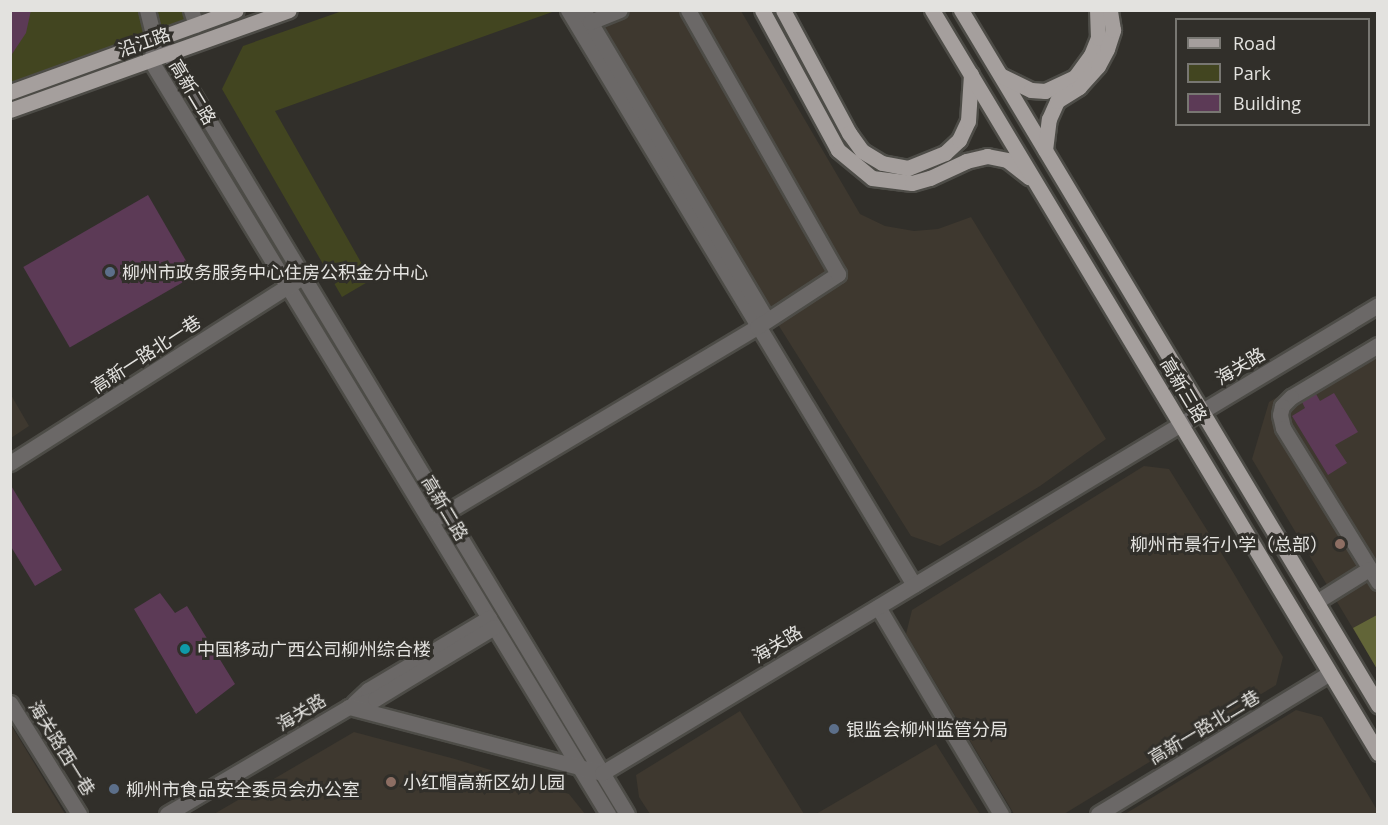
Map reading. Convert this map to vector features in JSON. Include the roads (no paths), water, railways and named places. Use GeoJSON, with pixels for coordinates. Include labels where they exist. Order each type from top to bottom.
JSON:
{"type":"FeatureCollection","features":[{"type":"Feature","properties":{"kind":"main road","name":"沿江路"},"geometry":{"type":"LineString","coordinates":[[10,92],[155,41],[194,18],[236,10]]}},
{"type":"Feature","properties":{"kind":"main road","name":"沿江路"},"geometry":{"type":"LineString","coordinates":[[10,110],[289,10]]}},
{"type":"Feature","properties":{"kind":"main road"},"geometry":{"type":"LineString","coordinates":[[762,10],[838,150],[872,178],[888,182],[912,183],[930,178],[966,161],[987,156],[1007,160],[1036,183]]}},
{"type":"Feature","properties":{"kind":"main road"},"geometry":{"type":"LineString","coordinates":[[783,10],[849,133],[862,151],[882,164],[908,168],[945,153],[959,140],[968,121],[971,74]]}},
{"type":"Feature","properties":{"kind":"main road","name":"高新三路"},"geometry":{"type":"LineString","coordinates":[[932,10],[1377,753]]}},
{"type":"Feature","properties":{"kind":"main road","name":"高新三路"},"geometry":{"type":"LineString","coordinates":[[961,10],[1377,705]]}},
{"type":"Feature","properties":{"kind":"main road"},"geometry":{"type":"LineString","coordinates":[[999,75],[1031,90],[1045,91],[1075,77],[1091,55],[1098,39],[1096,10]]}},
{"type":"Feature","properties":{"kind":"main road"},"geometry":{"type":"LineString","coordinates":[[1045,150],[1048,119],[1057,101],[1079,87],[1098,66],[1107,49],[1113,30],[1110,10]]}},
{"type":"Feature","properties":{"kind":"street"},"geometry":{"type":"LineString","coordinates":[[147,10],[155,41]]}},
{"type":"Feature","properties":{"kind":"street"},"geometry":{"type":"LineString","coordinates":[[568,10],[762,323]]}},
{"type":"Feature","properties":{"kind":"street"},"geometry":{"type":"LineString","coordinates":[[620,10],[587,16],[914,585]]}},
{"type":"Feature","properties":{"kind":"street"},"geometry":{"type":"LineString","coordinates":[[430,522],[762,323],[838,274],[688,10]]}},
{"type":"Feature","properties":{"kind":"street","name":"高新二路"},"geometry":{"type":"LineString","coordinates":[[608,814],[150,61],[155,41],[169,54],[627,814]]}},
{"type":"Feature","properties":{"kind":"street","name":"高新一路北一巷"},"geometry":{"type":"LineString","coordinates":[[10,463],[303,277]]}},
{"type":"Feature","properties":{"kind":"street","name":"海关路"},"geometry":{"type":"LineString","coordinates":[[167,814],[349,706],[602,773],[1377,306]]}},
{"type":"Feature","properties":{"kind":"street"},"geometry":{"type":"LineString","coordinates":[[1377,345],[1291,398],[1282,406],[1280,416],[1283,428],[1377,582]]}},
{"type":"Feature","properties":{"kind":"street"},"geometry":{"type":"LineString","coordinates":[[1316,602],[1369,569]]}},
{"type":"Feature","properties":{"kind":"street"},"geometry":{"type":"LineString","coordinates":[[878,607],[1001,814]]}},
{"type":"Feature","properties":{"kind":"street"},"geometry":{"type":"LineString","coordinates":[[349,706],[375,699],[491,622]]}},
{"type":"Feature","properties":{"kind":"street","name":"高新一路北二巷"},"geometry":{"type":"LineString","coordinates":[[1098,814],[1330,673]]}},
{"type":"Feature","properties":{"kind":"street","name":"海关路西一巷"},"geometry":{"type":"LineString","coordinates":[[10,703],[79,814]]}},
{"type":"Feature","properties":{"kind":"place","name":"柳州市政务服务中心住房公积金分中心"},"geometry":{"type":"Point","coordinates":[110,272]}},
{"type":"Feature","properties":{"kind":"place","name":"柳州市景行小学（总部）"},"geometry":{"type":"Point","coordinates":[1340,544]}},
{"type":"Feature","properties":{"kind":"place","name":"中国移动广西公司柳州综合楼"},"geometry":{"type":"Point","coordinates":[185,649]}},
{"type":"Feature","properties":{"kind":"place","name":"银监会柳州监管分局"},"geometry":{"type":"Point","coordinates":[834,729]}},
{"type":"Feature","properties":{"kind":"place","name":"小红帽高新区幼儿园"},"geometry":{"type":"Point","coordinates":[391,782]}},
{"type":"Feature","properties":{"kind":"place","name":"柳州市食品安全委员会办公室"},"geometry":{"type":"Point","coordinates":[114,789]}}]}
